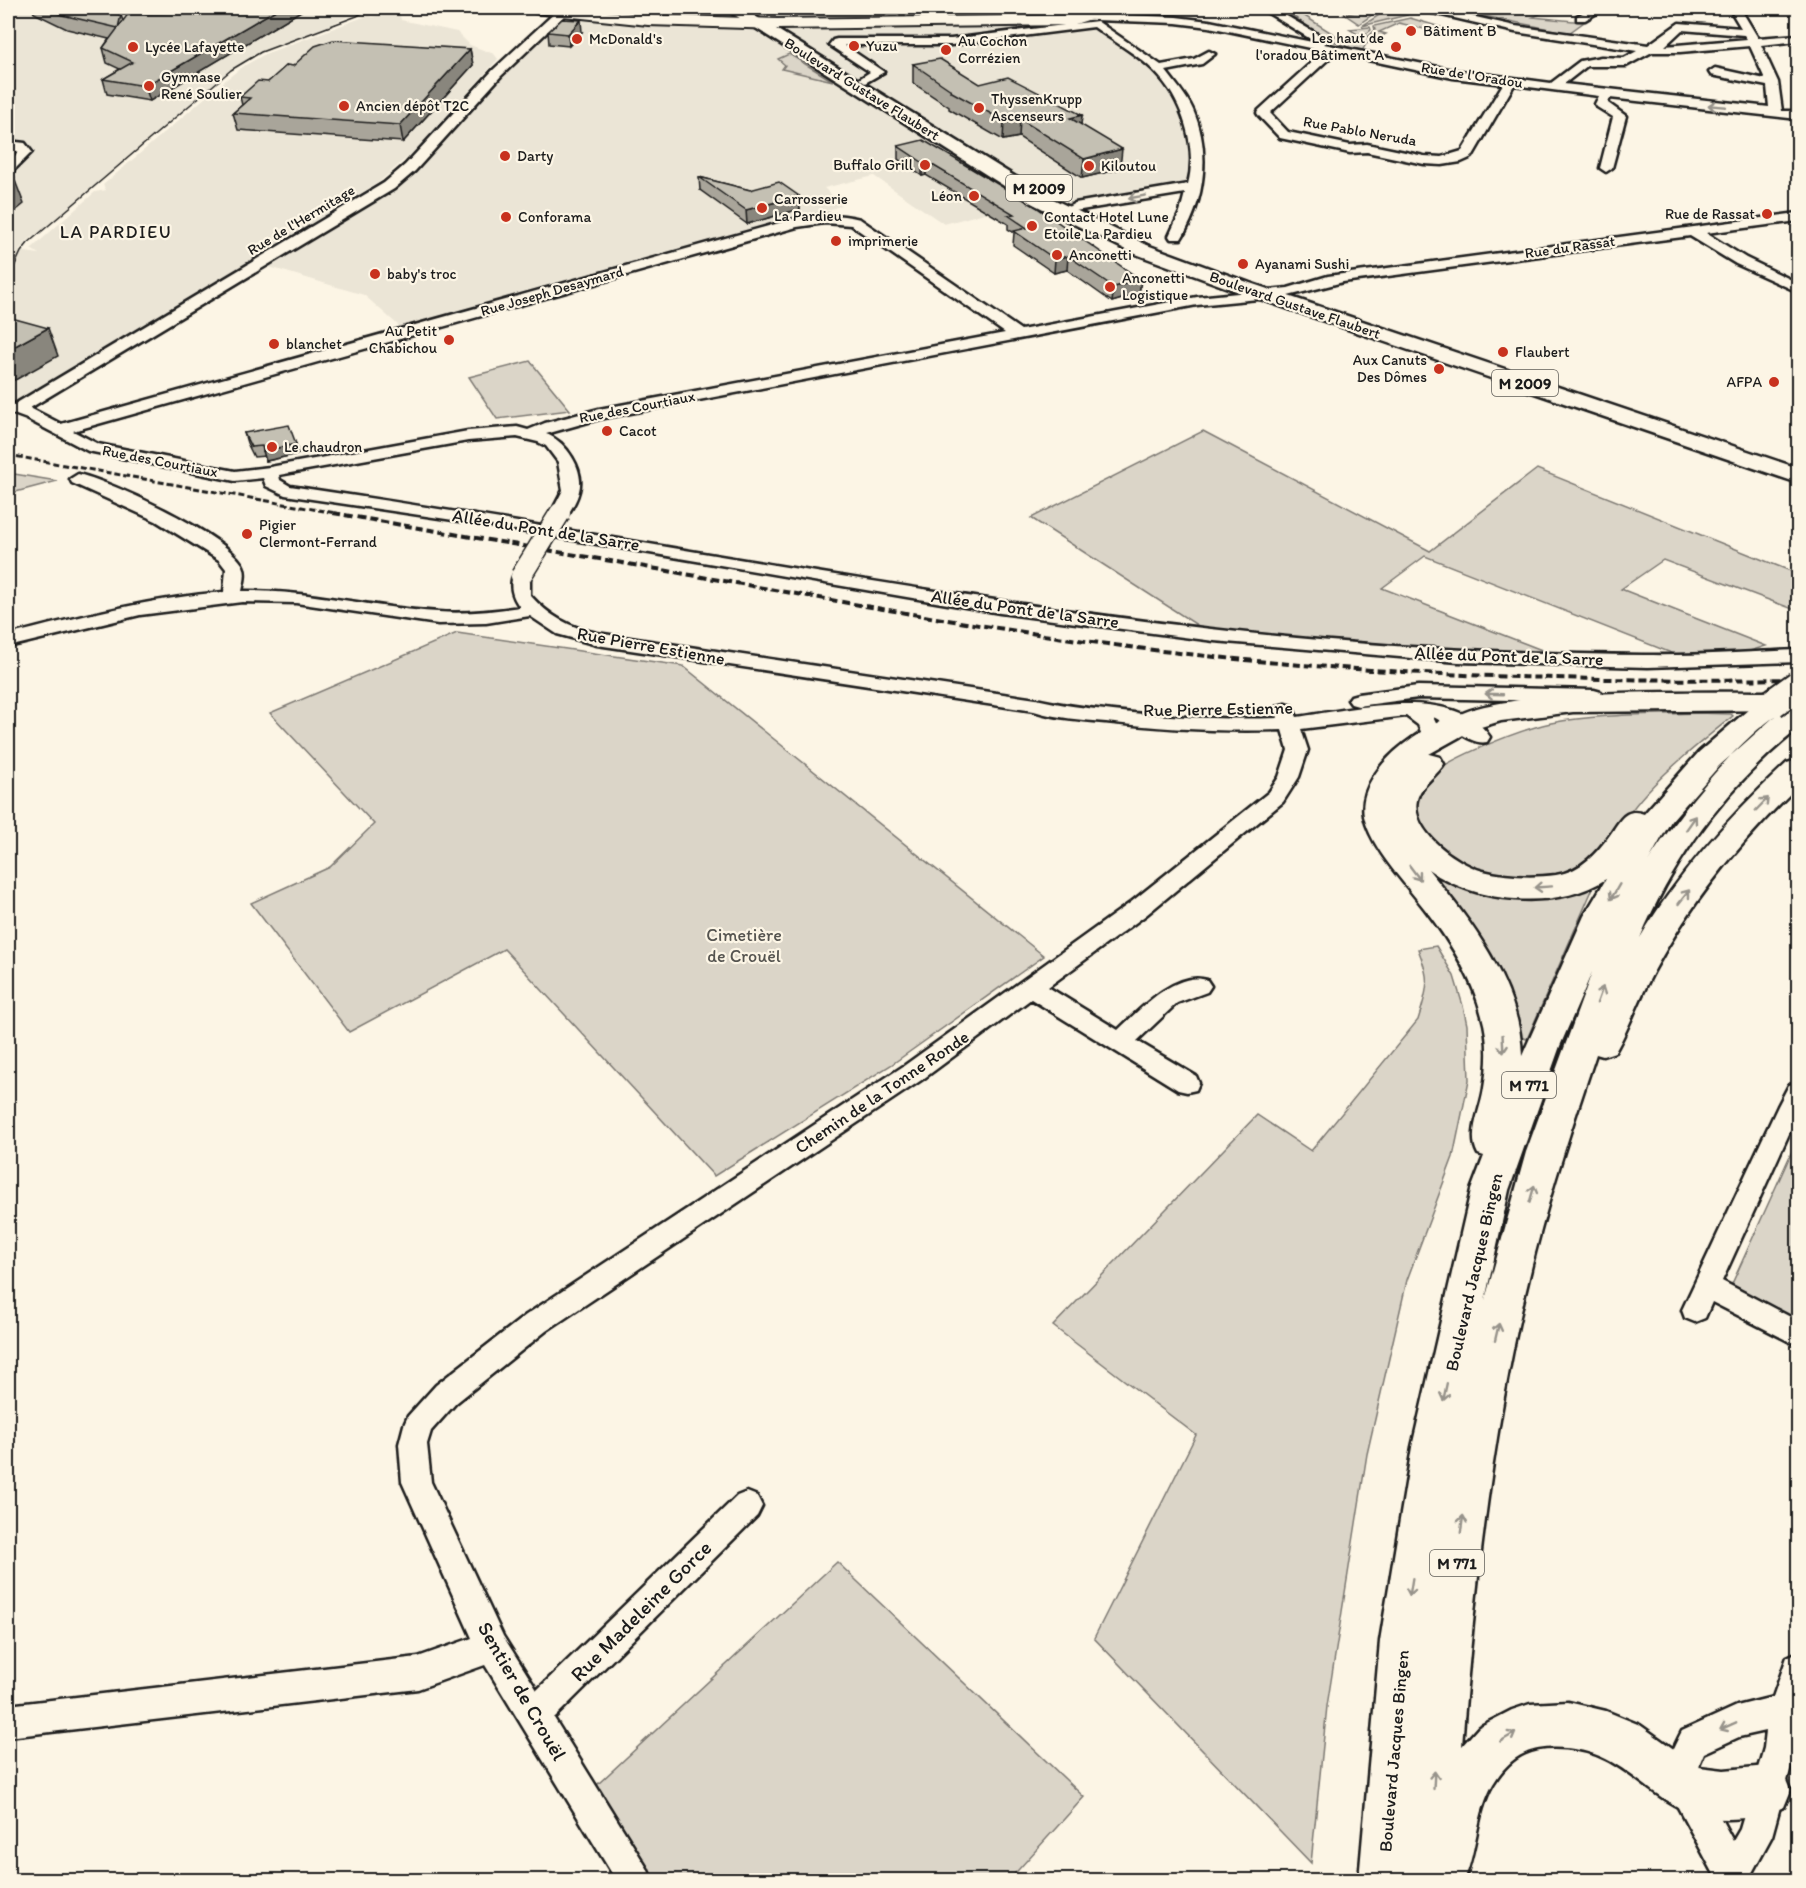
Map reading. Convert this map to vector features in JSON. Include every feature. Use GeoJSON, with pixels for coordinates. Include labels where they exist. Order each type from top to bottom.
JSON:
{"type":"FeatureCollection","features":[{"type":"Feature","properties":{"kind":"main road"},"geometry":{"type":"LineString","coordinates":[[535,8],[627,18],[755,16]]}},
{"type":"Feature","properties":{"kind":"main road"},"geometry":{"type":"LineString","coordinates":[[672,18],[699,13],[708,8]]}},
{"type":"Feature","properties":{"kind":"main road","name":"Rue de l'Oradou"},"geometry":{"type":"LineString","coordinates":[[755,16],[804,22],[1072,20],[1080,15]]}},
{"type":"Feature","properties":{"kind":"main road"},"geometry":{"type":"LineString","coordinates":[[627,18],[755,16]]}},
{"type":"Feature","properties":{"kind":"main road","name":"Boulevard Gustave Flaubert"},"geometry":{"type":"LineString","coordinates":[[755,16],[865,79],[1033,184],[1075,207],[1158,245],[1257,288],[1798,476]]}},
{"type":"Feature","properties":{"kind":"main road","name":"Boulevard Gustave Flaubert"},"geometry":{"type":"LineString","coordinates":[[755,16],[1038,199],[1217,286],[1319,294],[1798,465]]}},
{"type":"Feature","properties":{"kind":"main road","name":"Boulevard Jacques Bingen"},"geometry":{"type":"LineString","coordinates":[[1384,1881],[1403,1641],[1430,1469],[1490,1191],[1544,1046],[1600,916],[1659,815],[1709,759],[1747,723],[1798,684]]}},
{"type":"Feature","properties":{"kind":"main road","name":"Rue Pierre Estienne"},"geometry":{"type":"LineString","coordinates":[[1478,728],[1557,715],[1657,707],[1677,702],[1796,712]]}},
{"type":"Feature","properties":{"kind":"main road","name":"Boulevard Jacques Bingen"},"geometry":{"type":"LineString","coordinates":[[1430,1881],[1435,1758],[1462,1523],[1490,1364],[1513,1262],[1558,1109],[1606,980],[1636,910],[1664,861],[1696,816],[1730,776],[1796,712]]}},
{"type":"Feature","properties":{"kind":"main road"},"geometry":{"type":"LineString","coordinates":[[1478,728],[1433,738],[1395,767],[1385,780],[1380,795],[1379,816],[1390,840],[1442,909],[1480,967],[1500,1017],[1503,1081],[1491,1137],[1490,1191]]}},
{"type":"Feature","properties":{"kind":"main road"},"geometry":{"type":"LineString","coordinates":[[1478,728],[1420,771],[1404,789],[1401,814],[1414,840],[1436,861],[1476,881],[1505,886],[1543,888],[1572,882],[1598,870],[1674,777],[1709,759]]}},
{"type":"Feature","properties":{"kind":"main road"},"geometry":{"type":"LineString","coordinates":[[1558,1109],[1593,1064],[1637,970],[1677,906],[1728,839],[1798,770]]}},
{"type":"Feature","properties":{"kind":"main road"},"geometry":{"type":"LineString","coordinates":[[1441,1881],[1462,1800],[1471,1777],[1482,1757],[1496,1744],[1514,1734],[1550,1724],[1577,1726],[1624,1743],[1685,1786],[1709,1794],[1744,1795],[1767,1790]]}},
{"type":"Feature","properties":{"kind":"street"},"geometry":{"type":"LineString","coordinates":[[1266,8],[1314,36],[1332,50]]}},
{"type":"Feature","properties":{"kind":"street"},"geometry":{"type":"LineString","coordinates":[[1424,8],[1527,31],[1652,49],[1680,49],[1751,37]]}},
{"type":"Feature","properties":{"kind":"street"},"geometry":{"type":"LineString","coordinates":[[1581,18],[1599,8]]}},
{"type":"Feature","properties":{"kind":"street"},"geometry":{"type":"LineString","coordinates":[[1735,8],[1772,84],[1776,112]]}},
{"type":"Feature","properties":{"kind":"street","name":"Rue de l'Hermitage"},"geometry":{"type":"LineString","coordinates":[[13,408],[389,186],[418,159],[497,73],[563,11]]}},
{"type":"Feature","properties":{"kind":"street"},"geometry":{"type":"LineString","coordinates":[[865,79],[878,72],[835,45],[837,42],[951,42],[1080,15],[1159,69],[1186,108],[1192,126],[1198,170],[1187,212],[1176,236]]}},
{"type":"Feature","properties":{"kind":"street","name":"Rue de l'Oradou"},"geometry":{"type":"LineString","coordinates":[[1080,15],[1199,22],[1440,71],[1553,87],[1798,115]]}},
{"type":"Feature","properties":{"kind":"street"},"geometry":{"type":"LineString","coordinates":[[1553,87],[1584,63],[1626,62],[1663,42],[1679,26],[1751,37],[1798,38]]}},
{"type":"Feature","properties":{"kind":"street"},"geometry":{"type":"LineString","coordinates":[[1298,42],[1314,36]]}},
{"type":"Feature","properties":{"kind":"street","name":"Rue Pablo Neruda"},"geometry":{"type":"LineString","coordinates":[[1332,50],[1263,113],[1284,135],[1350,149],[1367,148],[1424,160],[1456,159],[1467,154],[1511,81]]}},
{"type":"Feature","properties":{"kind":"street"},"geometry":{"type":"LineString","coordinates":[[1159,69],[1198,62],[1209,54]]}},
{"type":"Feature","properties":{"kind":"street"},"geometry":{"type":"LineString","coordinates":[[1715,72],[1772,84]]}},
{"type":"Feature","properties":{"kind":"street"},"geometry":{"type":"LineString","coordinates":[[1605,93],[1601,104],[1620,116],[1606,168]]}},
{"type":"Feature","properties":{"kind":"street"},"geometry":{"type":"LineString","coordinates":[[8,145],[25,150],[25,156],[8,168]]}},
{"type":"Feature","properties":{"kind":"street"},"geometry":{"type":"LineString","coordinates":[[1075,207],[1195,187]]}},
{"type":"Feature","properties":{"kind":"street","name":"Rue Joseph Desaymard"},"geometry":{"type":"LineString","coordinates":[[62,430],[75,424],[783,226],[821,219],[855,222],[1017,334]]}},
{"type":"Feature","properties":{"kind":"street","name":"Rue du Rassat"},"geometry":{"type":"LineString","coordinates":[[1257,288],[1690,230],[1795,220]]}},
{"type":"Feature","properties":{"kind":"street"},"geometry":{"type":"LineString","coordinates":[[1690,230],[1741,261],[1798,288]]}},
{"type":"Feature","properties":{"kind":"street","name":"Rue du Rassat"},"geometry":{"type":"LineString","coordinates":[[1319,294],[1343,278]]}},
{"type":"Feature","properties":{"kind":"street"},"geometry":{"type":"LineString","coordinates":[[1197,301],[1217,286]]}},
{"type":"Feature","properties":{"kind":"street","name":"Rue des Courtiaux"},"geometry":{"type":"LineString","coordinates":[[13,408],[62,430],[80,444],[94,448],[227,474],[270,472],[468,436],[517,432],[530,435],[551,426],[599,414],[1257,288]]}},
{"type":"Feature","properties":{"kind":"street"},"geometry":{"type":"LineString","coordinates":[[8,641],[141,611],[232,597],[277,596],[436,618],[468,619],[533,610],[519,591],[521,576],[560,513],[571,490],[566,461],[552,443],[530,435]]}},
{"type":"Feature","properties":{"kind":"street","name":"Allée du Pont de la Sarre"},"geometry":{"type":"LineString","coordinates":[[270,472],[272,482],[285,490],[502,523],[1000,607],[1214,635],[1458,656],[1648,661],[1798,657]]}},
{"type":"Feature","properties":{"kind":"street"},"geometry":{"type":"LineString","coordinates":[[78,480],[129,501],[189,532],[226,556],[234,566],[235,572],[232,597]]}},
{"type":"Feature","properties":{"kind":"street","name":"Rue Pierre Estienne"},"geometry":{"type":"LineString","coordinates":[[533,610],[545,621],[562,630],[597,639],[1036,705],[1052,710],[1156,722],[1217,726],[1287,717],[1409,709],[1438,711],[1478,728]]}},
{"type":"Feature","properties":{"kind":"street"},"geometry":{"type":"LineString","coordinates":[[1434,692],[1478,728]]}},
{"type":"Feature","properties":{"kind":"street","name":"Rue Pierre Estienne"},"geometry":{"type":"LineString","coordinates":[[1287,717],[1394,694],[1434,692],[1650,696],[1677,702]]}},
{"type":"Feature","properties":{"kind":"street"},"geometry":{"type":"LineString","coordinates":[[1409,709],[1422,715],[1430,725],[1433,738]]}},
{"type":"Feature","properties":{"kind":"street","name":"Chemin de la Tonne Ronde"},"geometry":{"type":"LineString","coordinates":[[418,1425],[446,1394],[536,1323],[914,1072],[1138,909],[1276,797],[1289,777],[1298,750],[1287,717]]}},
{"type":"Feature","properties":{"kind":"street"},"geometry":{"type":"LineString","coordinates":[[1120,1042],[1169,997],[1199,986]]}},
{"type":"Feature","properties":{"kind":"street"},"geometry":{"type":"LineString","coordinates":[[1032,988],[1187,1083]]}},
{"type":"Feature","properties":{"kind":"street"},"geometry":{"type":"LineString","coordinates":[[1798,1092],[1700,1298],[1798,1334]]}},
{"type":"Feature","properties":{"kind":"street","name":"Sentier de Crouël"},"geometry":{"type":"LineString","coordinates":[[418,1425],[413,1444],[417,1482],[492,1647],[635,1881]]}},
{"type":"Feature","properties":{"kind":"street","name":"Rue Madeleine Gorce"},"geometry":{"type":"LineString","coordinates":[[534,1715],[747,1506]]}},
{"type":"Feature","properties":{"kind":"street"},"geometry":{"type":"LineString","coordinates":[[8,1721],[418,1673],[492,1647]]}},
{"type":"Feature","properties":{"kind":"street"},"geometry":{"type":"LineString","coordinates":[[1732,1877],[1755,1836],[1780,1748],[1785,1710],[1798,1668]]}},
{"type":"Feature","properties":{"kind":"street"},"geometry":{"type":"LineString","coordinates":[[1732,1877],[1685,1786],[1682,1766],[1693,1742],[1737,1722],[1785,1710]]}},
{"type":"Feature","properties":{"kind":"shaded area"},"geometry":{"type":"Polygon","coordinates":[[[8,8],[352,8],[354,11],[351,15],[330,25],[253,56],[222,76],[76,203],[25,243],[19,251],[39,254],[31,249],[95,192],[106,190],[103,185],[227,79],[265,54],[369,15],[372,17],[385,14],[400,16],[401,20],[457,32],[470,45],[494,54],[498,59],[418,148],[379,182],[216,282],[226,284],[18,409],[8,407],[8,8]]]}},
{"type":"Feature","properties":{"kind":"shaded area"},"geometry":{"type":"Polygon","coordinates":[[[543,8],[946,8],[956,23],[1083,21],[1109,31],[1159,69],[1186,108],[1195,187],[1075,207],[1052,195],[944,224],[874,176],[824,188],[842,205],[795,222],[407,333],[364,295],[266,266],[384,193],[497,73],[569,11],[543,8]]]}},
{"type":"Feature","properties":{"kind":"green space"},"geometry":{"type":"Polygon","coordinates":[[[1382,8],[1359,24],[1344,14],[1374,9],[1382,8]]]}},
{"type":"Feature","properties":{"kind":"green space"},"geometry":{"type":"Polygon","coordinates":[[[1382,8],[1401,8],[1407,15],[1362,26],[1387,10],[1382,8]]]}},
{"type":"Feature","properties":{"kind":"green space"},"geometry":{"type":"Polygon","coordinates":[[[1444,8],[1553,8],[1533,17],[1584,22],[1569,33],[1444,8]]]}},
{"type":"Feature","properties":{"kind":"green space"},"geometry":{"type":"Polygon","coordinates":[[[1296,12],[1307,13],[1303,15],[1349,44],[1364,38],[1349,29],[1370,27],[1371,30],[1366,34],[1368,37],[1375,30],[1374,26],[1410,18],[1447,29],[1441,33],[1399,23],[1379,32],[1386,34],[1366,44],[1362,51],[1335,42],[1318,33],[1293,16],[1296,12]]]}},
{"type":"Feature","properties":{"kind":"green space"},"geometry":{"type":"Polygon","coordinates":[[[789,54],[833,81],[782,69],[785,65],[778,59],[789,54]]]}},
{"type":"Feature","properties":{"kind":"green space"},"geometry":{"type":"Polygon","coordinates":[[[530,361],[570,410],[497,419],[469,377],[530,361]]]}},
{"type":"Feature","properties":{"kind":"green space"},"geometry":{"type":"Polygon","coordinates":[[[1203,431],[1430,551],[1537,469],[1798,574],[1798,611],[1663,560],[1621,589],[1766,646],[1737,655],[1679,656],[1425,556],[1382,588],[1552,654],[1469,653],[1203,629],[1031,518],[1203,431]]]}},
{"type":"Feature","properties":{"kind":"green space"},"geometry":{"type":"Polygon","coordinates":[[[8,473],[57,481],[8,494],[8,473]]]}},
{"type":"Feature","properties":{"kind":"green space","name":"Cimetière de Crouël"},"geometry":{"type":"Polygon","coordinates":[[[457,633],[683,666],[1044,956],[891,1065],[714,1176],[504,949],[349,1032],[251,903],[330,867],[374,824],[270,713],[457,633]]]}},
{"type":"Feature","properties":{"kind":"green space"},"geometry":{"type":"Polygon","coordinates":[[[1696,713],[1731,714],[1733,716],[1655,783],[1595,855],[1574,870],[1555,877],[1513,880],[1492,877],[1472,870],[1436,848],[1412,816],[1413,799],[1421,784],[1430,775],[1462,756],[1521,732],[1551,723],[1587,718],[1696,713]]]}},
{"type":"Feature","properties":{"kind":"green space"},"geometry":{"type":"Polygon","coordinates":[[[1413,848],[1442,872],[1590,885],[1593,888],[1527,1039],[1512,1035],[1413,848]]]}},
{"type":"Feature","properties":{"kind":"green space"},"geometry":{"type":"Polygon","coordinates":[[[1436,946],[1454,976],[1463,1006],[1467,1025],[1469,1080],[1453,1157],[1407,1280],[1367,1454],[1327,1706],[1311,1863],[1094,1638],[1196,1435],[1053,1326],[1257,1115],[1311,1151],[1418,1020],[1427,984],[1418,949],[1436,946]]]}},
{"type":"Feature","properties":{"kind":"green space"},"geometry":{"type":"Polygon","coordinates":[[[1798,1138],[1798,1320],[1731,1286],[1798,1138]]]}},
{"type":"Feature","properties":{"kind":"green space"},"geometry":{"type":"Polygon","coordinates":[[[837,1562],[1084,1797],[1009,1880],[635,1880],[584,1797],[837,1562]]]}},
{"type":"Feature","properties":{"kind":"building"},"geometry":{"type":"Polygon","coordinates":[[[47,8],[91,8],[121,15],[118,28],[62,15],[47,8]]]}},
{"type":"Feature","properties":{"kind":"building"},"geometry":{"type":"Polygon","coordinates":[[[204,8],[279,8],[145,86],[103,79],[133,62],[103,48],[128,14],[204,8]]]}},
{"type":"Feature","properties":{"kind":"building"},"geometry":{"type":"Polygon","coordinates":[[[562,19],[581,20],[568,34],[548,32],[562,19]]]}},
{"type":"Feature","properties":{"kind":"building","name":"Ancien dépôt T2C"},"geometry":{"type":"Polygon","coordinates":[[[333,40],[470,49],[400,125],[233,113],[250,98],[240,97],[258,81],[268,82],[287,65],[293,66],[315,46],[333,40]]]}},
{"type":"Feature","properties":{"kind":"building"},"geometry":{"type":"Polygon","coordinates":[[[940,59],[980,84],[1008,77],[1082,115],[1070,118],[1122,149],[1084,159],[1020,119],[1004,121],[950,91],[913,64],[940,59]]]}},
{"type":"Feature","properties":{"kind":"building"},"geometry":{"type":"Polygon","coordinates":[[[923,140],[1036,207],[1141,280],[1114,287],[1068,256],[1055,259],[1014,231],[1027,228],[1008,215],[1014,214],[898,146],[923,140]]]}},
{"type":"Feature","properties":{"kind":"building"},"geometry":{"type":"Polygon","coordinates":[[[699,177],[750,190],[779,182],[799,196],[746,210],[699,177]]]}},
{"type":"Feature","properties":{"kind":"building"},"geometry":{"type":"Polygon","coordinates":[[[8,317],[48,328],[8,350],[8,317]]]}},
{"type":"Feature","properties":{"kind":"building"},"geometry":{"type":"Polygon","coordinates":[[[289,425],[296,444],[263,451],[262,446],[251,447],[244,433],[289,425]]]}},
{"type":"Feature","properties":{"kind":"tram line"},"geometry":{"type":"LineString","coordinates":[[8,280],[21,252],[28,243],[231,70],[261,52],[357,16],[370,8]]}},
{"type":"Feature","properties":{"kind":"railway"},"geometry":{"type":"LineString","coordinates":[[8,455],[341,514]]}},
{"type":"Feature","properties":{"kind":"railway"},"geometry":{"type":"LineString","coordinates":[[333,513],[918,615],[1146,649],[1308,666],[1471,675],[1716,680],[1798,679]]}},
{"type":"Feature","properties":{"kind":"place","name":"Bâtiment B"},"geometry":{"type":"Point","coordinates":[1411,31]}},
{"type":"Feature","properties":{"kind":"place","name":"McDonald's"},"geometry":{"type":"Point","coordinates":[577,39]}},
{"type":"Feature","properties":{"kind":"place","name":"Yuzu"},"geometry":{"type":"Point","coordinates":[854,46]}},
{"type":"Feature","properties":{"kind":"place","name":"Lycée Lafayette"},"geometry":{"type":"Point","coordinates":[133,47]}},
{"type":"Feature","properties":{"kind":"place","name":"Les haut de l'oradou Bâtiment A"},"geometry":{"type":"Point","coordinates":[1396,47]}},
{"type":"Feature","properties":{"kind":"place","name":"Au Cochon Corrézien"},"geometry":{"type":"Point","coordinates":[946,50]}},
{"type":"Feature","properties":{"kind":"place","name":"Gymnase René Soulier"},"geometry":{"type":"Point","coordinates":[149,86]}},
{"type":"Feature","properties":{"kind":"place","name":"Ancien dépôt T2C"},"geometry":{"type":"Point","coordinates":[344,106]}},
{"type":"Feature","properties":{"kind":"place","name":"ThyssenKrupp Ascenseurs"},"geometry":{"type":"Point","coordinates":[979,108]}},
{"type":"Feature","properties":{"kind":"place","name":"Darty"},"geometry":{"type":"Point","coordinates":[505,156]}},
{"type":"Feature","properties":{"kind":"place","name":"Buffalo Grill"},"geometry":{"type":"Point","coordinates":[925,165]}},
{"type":"Feature","properties":{"kind":"place","name":"Kiloutou"},"geometry":{"type":"Point","coordinates":[1089,166]}},
{"type":"Feature","properties":{"kind":"place","name":"Léon"},"geometry":{"type":"Point","coordinates":[974,196]}},
{"type":"Feature","properties":{"kind":"place","name":"Carrosserie La Pardieu"},"geometry":{"type":"Point","coordinates":[762,208]}},
{"type":"Feature","properties":{"kind":"place","name":"Rue de Rassat"},"geometry":{"type":"Point","coordinates":[1767,214]}},
{"type":"Feature","properties":{"kind":"place","name":"Conforama"},"geometry":{"type":"Point","coordinates":[506,217]}},
{"type":"Feature","properties":{"kind":"place","name":"Contact Hotel Lune Etoile La Pardieu"},"geometry":{"type":"Point","coordinates":[1032,226]}},
{"type":"Feature","properties":{"kind":"place","name":"imprimerie"},"geometry":{"type":"Point","coordinates":[836,241]}},
{"type":"Feature","properties":{"kind":"place","name":"Anconetti"},"geometry":{"type":"Point","coordinates":[1057,255]}},
{"type":"Feature","properties":{"kind":"place","name":"Ayanami Sushi"},"geometry":{"type":"Point","coordinates":[1243,264]}},
{"type":"Feature","properties":{"kind":"place","name":"baby's troc"},"geometry":{"type":"Point","coordinates":[375,274]}},
{"type":"Feature","properties":{"kind":"place","name":"Anconetti Logistique"},"geometry":{"type":"Point","coordinates":[1110,287]}},
{"type":"Feature","properties":{"kind":"place","name":"Au Petit Chabichou"},"geometry":{"type":"Point","coordinates":[449,340]}},
{"type":"Feature","properties":{"kind":"place","name":"blanchet"},"geometry":{"type":"Point","coordinates":[274,344]}},
{"type":"Feature","properties":{"kind":"place","name":"Flaubert"},"geometry":{"type":"Point","coordinates":[1503,352]}},
{"type":"Feature","properties":{"kind":"place","name":"Aux Canuts Des Dômes"},"geometry":{"type":"Point","coordinates":[1439,369]}},
{"type":"Feature","properties":{"kind":"place","name":"AFPA"},"geometry":{"type":"Point","coordinates":[1774,382]}},
{"type":"Feature","properties":{"kind":"place","name":"Cacot"},"geometry":{"type":"Point","coordinates":[607,431]}},
{"type":"Feature","properties":{"kind":"place","name":"Le chaudron"},"geometry":{"type":"Point","coordinates":[272,447]}},
{"type":"Feature","properties":{"kind":"place","name":"Pigier Clermont-Ferrand"},"geometry":{"type":"Point","coordinates":[247,534]}},
{"type":"Feature","properties":{"kind":"district","name":"LA PARDIEU"},"geometry":{"type":"Point","coordinates":[116,232]}}]}
